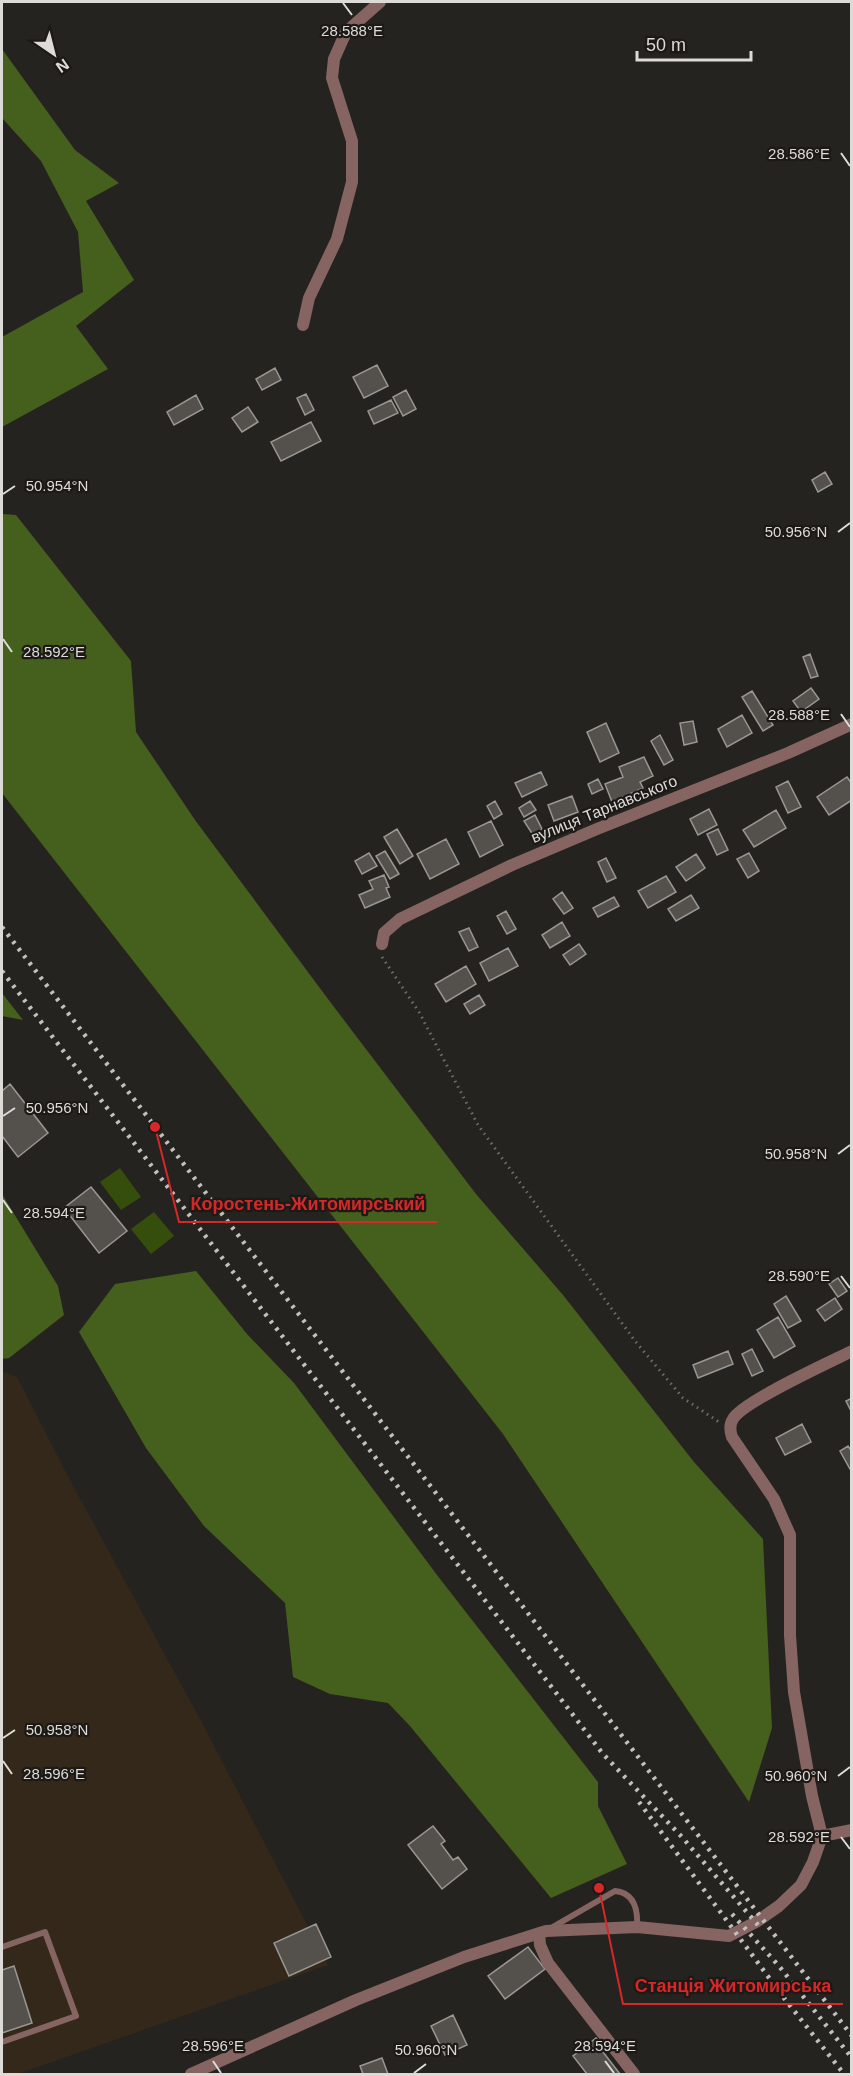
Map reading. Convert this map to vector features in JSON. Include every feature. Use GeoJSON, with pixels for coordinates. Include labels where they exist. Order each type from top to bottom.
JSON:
{"type":"FeatureCollection","features":[{"type":"Feature","properties":{"kind":"street"},"geometry":{"type":"LineString","coordinates":[[303,326],[309,298],[337,239],[352,182],[352,141],[332,78],[334,59],[346,32],[380,2]]}},
{"type":"Feature","properties":{"kind":"street","name":"вулиця Тарнавського"},"geometry":{"type":"LineString","coordinates":[[382,944],[384,933],[400,919],[512,865],[788,753],[852,724]]}},
{"type":"Feature","properties":{"kind":"street"},"geometry":{"type":"LineString","coordinates":[[191,2074],[356,2000],[464,1956],[542,1932],[637,1927],[729,1936],[756,1922],[779,1906],[801,1886],[822,1836],[794,1692],[790,1635],[790,1535],[774,1499],[732,1437],[730,1428],[733,1417],[760,1397],[852,1351]]}},
{"type":"Feature","properties":{"kind":"street"},"geometry":{"type":"LineString","coordinates":[[822,1836],[852,1830]]}},
{"type":"Feature","properties":{"kind":"street"},"geometry":{"type":"LineString","coordinates":[[542,1932],[540,1945],[548,1962],[634,2074]]}},
{"type":"Feature","properties":{"kind":"lane"},"geometry":{"type":"LineString","coordinates":[[542,1932],[615,1891],[626,1894],[636,1905],[637,1927]]}},
{"type":"Feature","properties":{"kind":"lane"},"geometry":{"type":"LineString","coordinates":[[2,1947],[45,1932],[76,2016],[2,2042]]}},
{"type":"Feature","properties":{"kind":"path"},"geometry":{"type":"LineString","coordinates":[[382,944],[382,958],[419,1012],[478,1125],[635,1341],[683,1398],[730,1428]]}},
{"type":"Feature","properties":{"kind":"shaded area"},"geometry":{"type":"Polygon","coordinates":[[[2,1371],[17,1377],[70,1480],[200,1719],[328,1965],[18,2074],[2,2074],[2,1371]]]}},
{"type":"Feature","properties":{"kind":"green space"},"geometry":{"type":"Polygon","coordinates":[[[2,49],[75,150],[119,183],[86,201],[134,280],[76,326],[108,369],[2,427],[2,337],[83,292],[78,232],[41,161],[2,118],[2,49]]]}},
{"type":"Feature","properties":{"kind":"green space"},"geometry":{"type":"Polygon","coordinates":[[[2,514],[16,515],[131,661],[136,732],[195,820],[476,1194],[563,1295],[694,1462],[763,1539],[772,1728],[749,1802],[503,1434],[2,793],[2,514]]]}},
{"type":"Feature","properties":{"kind":"green space"},"geometry":{"type":"Polygon","coordinates":[[[2,993],[23,1020],[2,1016],[2,993]]]}},
{"type":"Feature","properties":{"kind":"green space"},"geometry":{"type":"Polygon","coordinates":[[[120,1168],[141,1197],[121,1210],[100,1182],[120,1168]]]}},
{"type":"Feature","properties":{"kind":"green space"},"geometry":{"type":"Polygon","coordinates":[[[2,1194],[58,1286],[64,1315],[9,1358],[2,1359],[2,1194]]]}},
{"type":"Feature","properties":{"kind":"green space"},"geometry":{"type":"Polygon","coordinates":[[[154,1212],[174,1236],[151,1254],[131,1229],[154,1212]]]}},
{"type":"Feature","properties":{"kind":"green space"},"geometry":{"type":"Polygon","coordinates":[[[196,1271],[247,1334],[294,1383],[437,1575],[598,1782],[598,1806],[627,1864],[551,1898],[410,1726],[388,1703],[330,1694],[293,1677],[285,1603],[204,1526],[146,1448],[79,1332],[115,1284],[196,1271]]]}},
{"type":"Feature","properties":{"kind":"building"},"geometry":{"type":"Polygon","coordinates":[[[377,365],[388,386],[364,398],[353,377],[377,365]]]}},
{"type":"Feature","properties":{"kind":"building"},"geometry":{"type":"Polygon","coordinates":[[[275,368],[281,380],[262,390],[256,379],[275,368]]]}},
{"type":"Feature","properties":{"kind":"building"},"geometry":{"type":"Polygon","coordinates":[[[406,390],[416,409],[403,416],[393,397],[406,390]]]}},
{"type":"Feature","properties":{"kind":"building"},"geometry":{"type":"Polygon","coordinates":[[[306,394],[314,410],[305,415],[297,398],[306,394]]]}},
{"type":"Feature","properties":{"kind":"building"},"geometry":{"type":"Polygon","coordinates":[[[196,395],[203,409],[174,425],[167,412],[196,395]]]}},
{"type":"Feature","properties":{"kind":"building"},"geometry":{"type":"Polygon","coordinates":[[[391,400],[398,413],[374,424],[368,411],[391,400]]]}},
{"type":"Feature","properties":{"kind":"building"},"geometry":{"type":"Polygon","coordinates":[[[248,407],[258,422],[242,432],[232,418],[248,407]]]}},
{"type":"Feature","properties":{"kind":"building"},"geometry":{"type":"Polygon","coordinates":[[[311,422],[321,441],[281,461],[271,442],[311,422]]]}},
{"type":"Feature","properties":{"kind":"building"},"geometry":{"type":"Polygon","coordinates":[[[825,472],[832,484],[818,492],[812,480],[825,472]]]}},
{"type":"Feature","properties":{"kind":"building"},"geometry":{"type":"Polygon","coordinates":[[[810,654],[818,676],[811,678],[803,657],[810,654]]]}},
{"type":"Feature","properties":{"kind":"building"},"geometry":{"type":"Polygon","coordinates":[[[811,688],[819,699],[801,712],[793,701],[811,688]]]}},
{"type":"Feature","properties":{"kind":"building"},"geometry":{"type":"Polygon","coordinates":[[[752,691],[773,725],[763,731],[742,697],[752,691]]]}},
{"type":"Feature","properties":{"kind":"building"},"geometry":{"type":"Polygon","coordinates":[[[742,715],[752,733],[727,747],[718,729],[742,715]]]}},
{"type":"Feature","properties":{"kind":"building"},"geometry":{"type":"Polygon","coordinates":[[[693,721],[697,742],[684,745],[680,723],[693,721]]]}},
{"type":"Feature","properties":{"kind":"building"},"geometry":{"type":"Polygon","coordinates":[[[606,723],[619,753],[600,762],[587,732],[606,723]]]}},
{"type":"Feature","properties":{"kind":"building"},"geometry":{"type":"Polygon","coordinates":[[[660,735],[673,760],[664,765],[651,741],[660,735]]]}},
{"type":"Feature","properties":{"kind":"building"},"geometry":{"type":"Polygon","coordinates":[[[644,757],[653,776],[640,782],[643,788],[612,802],[605,784],[623,777],[619,767],[644,757]]]}},
{"type":"Feature","properties":{"kind":"building"},"geometry":{"type":"Polygon","coordinates":[[[541,772],[547,785],[522,797],[515,783],[541,772]]]}},
{"type":"Feature","properties":{"kind":"building"},"geometry":{"type":"Polygon","coordinates":[[[847,777],[852,784],[852,800],[829,815],[817,797],[847,777]]]}},
{"type":"Feature","properties":{"kind":"building"},"geometry":{"type":"Polygon","coordinates":[[[598,779],[603,789],[592,794],[588,784],[598,779]]]}},
{"type":"Feature","properties":{"kind":"building"},"geometry":{"type":"Polygon","coordinates":[[[788,781],[801,807],[788,813],[776,787],[788,781]]]}},
{"type":"Feature","properties":{"kind":"building"},"geometry":{"type":"Polygon","coordinates":[[[572,796],[578,812],[554,821],[548,805],[572,796]]]}},
{"type":"Feature","properties":{"kind":"building"},"geometry":{"type":"Polygon","coordinates":[[[495,801],[502,814],[494,819],[487,806],[495,801]]]}},
{"type":"Feature","properties":{"kind":"building"},"geometry":{"type":"Polygon","coordinates":[[[530,801],[536,810],[524,817],[519,808],[530,801]]]}},
{"type":"Feature","properties":{"kind":"building"},"geometry":{"type":"Polygon","coordinates":[[[709,809],[717,825],[698,835],[690,819],[709,809]]]}},
{"type":"Feature","properties":{"kind":"building"},"geometry":{"type":"Polygon","coordinates":[[[776,810],[786,828],[754,847],[743,830],[776,810]]]}},
{"type":"Feature","properties":{"kind":"building"},"geometry":{"type":"Polygon","coordinates":[[[535,815],[542,829],[533,835],[524,821],[535,815]]]}},
{"type":"Feature","properties":{"kind":"building"},"geometry":{"type":"Polygon","coordinates":[[[491,821],[503,845],[480,857],[468,832],[491,821]]]}},
{"type":"Feature","properties":{"kind":"building"},"geometry":{"type":"Polygon","coordinates":[[[397,829],[413,856],[400,864],[384,837],[397,829]]]}},
{"type":"Feature","properties":{"kind":"building"},"geometry":{"type":"Polygon","coordinates":[[[718,829],[728,850],[717,855],[707,834],[718,829]]]}},
{"type":"Feature","properties":{"kind":"building"},"geometry":{"type":"Polygon","coordinates":[[[446,839],[459,864],[430,879],[417,854],[446,839]]]}},
{"type":"Feature","properties":{"kind":"building"},"geometry":{"type":"Polygon","coordinates":[[[385,851],[399,874],[390,879],[376,856],[385,851]]]}},
{"type":"Feature","properties":{"kind":"building"},"geometry":{"type":"Polygon","coordinates":[[[369,853],[377,866],[362,874],[355,861],[369,853]]]}},
{"type":"Feature","properties":{"kind":"building"},"geometry":{"type":"Polygon","coordinates":[[[749,853],[759,871],[748,878],[737,859],[749,853]]]}},
{"type":"Feature","properties":{"kind":"building"},"geometry":{"type":"Polygon","coordinates":[[[696,854],[705,868],[686,881],[676,867],[696,854]]]}},
{"type":"Feature","properties":{"kind":"building"},"geometry":{"type":"Polygon","coordinates":[[[606,858],[616,878],[607,882],[598,862],[606,858]]]}},
{"type":"Feature","properties":{"kind":"building"},"geometry":{"type":"Polygon","coordinates":[[[384,875],[390,897],[365,908],[359,895],[373,889],[369,881],[384,875]]]}},
{"type":"Feature","properties":{"kind":"building"},"geometry":{"type":"Polygon","coordinates":[[[666,876],[676,892],[648,908],[638,891],[666,876]]]}},
{"type":"Feature","properties":{"kind":"building"},"geometry":{"type":"Polygon","coordinates":[[[562,892],[573,908],[564,914],[553,899],[562,892]]]}},
{"type":"Feature","properties":{"kind":"building"},"geometry":{"type":"Polygon","coordinates":[[[691,895],[699,908],[676,921],[668,909],[691,895]]]}},
{"type":"Feature","properties":{"kind":"building"},"geometry":{"type":"Polygon","coordinates":[[[614,897],[619,906],[598,917],[593,908],[614,897]]]}},
{"type":"Feature","properties":{"kind":"building"},"geometry":{"type":"Polygon","coordinates":[[[506,911],[516,929],[507,934],[497,916],[506,911]]]}},
{"type":"Feature","properties":{"kind":"building"},"geometry":{"type":"Polygon","coordinates":[[[562,922],[570,936],[550,948],[542,935],[562,922]]]}},
{"type":"Feature","properties":{"kind":"building"},"geometry":{"type":"Polygon","coordinates":[[[469,928],[478,947],[469,951],[459,932],[469,928]]]}},
{"type":"Feature","properties":{"kind":"building"},"geometry":{"type":"Polygon","coordinates":[[[579,944],[586,954],[570,965],[563,955],[579,944]]]}},
{"type":"Feature","properties":{"kind":"building"},"geometry":{"type":"Polygon","coordinates":[[[508,948],[518,966],[489,981],[480,963],[508,948]]]}},
{"type":"Feature","properties":{"kind":"building"},"geometry":{"type":"Polygon","coordinates":[[[466,966],[476,984],[446,1002],[435,984],[466,966]]]}},
{"type":"Feature","properties":{"kind":"building"},"geometry":{"type":"Polygon","coordinates":[[[479,995],[485,1005],[470,1014],[464,1004],[479,995]]]}},
{"type":"Feature","properties":{"kind":"building"},"geometry":{"type":"Polygon","coordinates":[[[10,1084],[48,1133],[18,1157],[2,1136],[2,1091],[10,1084]]]}},
{"type":"Feature","properties":{"kind":"building"},"geometry":{"type":"Polygon","coordinates":[[[91,1187],[127,1231],[99,1253],[64,1208],[91,1187]]]}},
{"type":"Feature","properties":{"kind":"building"},"geometry":{"type":"Polygon","coordinates":[[[838,1278],[847,1291],[838,1297],[829,1284],[838,1278]]]}},
{"type":"Feature","properties":{"kind":"building"},"geometry":{"type":"Polygon","coordinates":[[[786,1296],[801,1321],[788,1328],[774,1304],[786,1296]]]}},
{"type":"Feature","properties":{"kind":"building"},"geometry":{"type":"Polygon","coordinates":[[[835,1298],[842,1309],[825,1321],[817,1310],[835,1298]]]}},
{"type":"Feature","properties":{"kind":"building"},"geometry":{"type":"Polygon","coordinates":[[[778,1317],[795,1346],[774,1358],[757,1330],[778,1317]]]}},
{"type":"Feature","properties":{"kind":"building"},"geometry":{"type":"Polygon","coordinates":[[[752,1349],[763,1371],[752,1376],[742,1354],[752,1349]]]}},
{"type":"Feature","properties":{"kind":"building"},"geometry":{"type":"Polygon","coordinates":[[[728,1351],[733,1364],[698,1378],[693,1365],[728,1351]]]}},
{"type":"Feature","properties":{"kind":"building"},"geometry":{"type":"Polygon","coordinates":[[[852,1398],[852,1413],[846,1401],[852,1398]]]}},
{"type":"Feature","properties":{"kind":"building"},"geometry":{"type":"Polygon","coordinates":[[[802,1424],[811,1442],[785,1455],[776,1438],[802,1424]]]}},
{"type":"Feature","properties":{"kind":"building"},"geometry":{"type":"Polygon","coordinates":[[[848,1446],[852,1452],[852,1468],[850,1469],[840,1451],[848,1446]]]}},
{"type":"Feature","properties":{"kind":"building"},"geometry":{"type":"Polygon","coordinates":[[[433,1826],[445,1841],[441,1844],[453,1860],[458,1857],[467,1869],[442,1889],[408,1845],[433,1826]]]}},
{"type":"Feature","properties":{"kind":"building"},"geometry":{"type":"Polygon","coordinates":[[[316,1924],[331,1957],[289,1976],[274,1943],[316,1924]]]}},
{"type":"Feature","properties":{"kind":"building"},"geometry":{"type":"Polygon","coordinates":[[[528,1947],[545,1969],[505,1999],[488,1976],[528,1947]]]}},
{"type":"Feature","properties":{"kind":"building"},"geometry":{"type":"Polygon","coordinates":[[[14,1966],[32,2023],[2,2033],[2,1970],[14,1966]]]}},
{"type":"Feature","properties":{"kind":"building"},"geometry":{"type":"Polygon","coordinates":[[[453,2015],[467,2045],[445,2055],[431,2026],[453,2015]]]}},
{"type":"Feature","properties":{"kind":"building"},"geometry":{"type":"Polygon","coordinates":[[[596,2038],[605,2051],[603,2052],[620,2074],[587,2074],[573,2056],[596,2038]]]}},
{"type":"Feature","properties":{"kind":"building"},"geometry":{"type":"Polygon","coordinates":[[[382,2058],[388,2074],[363,2074],[360,2066],[382,2058]]]}},
{"type":"Feature","properties":{"kind":"railway"},"geometry":{"type":"LineString","coordinates":[[2,927],[852,2036]]}},
{"type":"Feature","properties":{"kind":"railway"},"geometry":{"type":"LineString","coordinates":[[2,971],[603,1754],[681,1836],[758,1925]]}},
{"type":"Feature","properties":{"kind":"railway"},"geometry":{"type":"LineString","coordinates":[[639,1802],[784,1998],[844,2074]]}},
{"type":"Feature","properties":{"kind":"railway"},"geometry":{"type":"LineString","coordinates":[[732,1914],[779,1966],[852,2058]]}},
{"type":"Feature","properties":{"kind":"place","name":"Коростень-Житомирський"},"geometry":{"type":"Point","coordinates":[155,1127]}},
{"type":"Feature","properties":{"kind":"place","name":"Станція Житомирська"},"geometry":{"type":"Point","coordinates":[599,1888]}}]}
